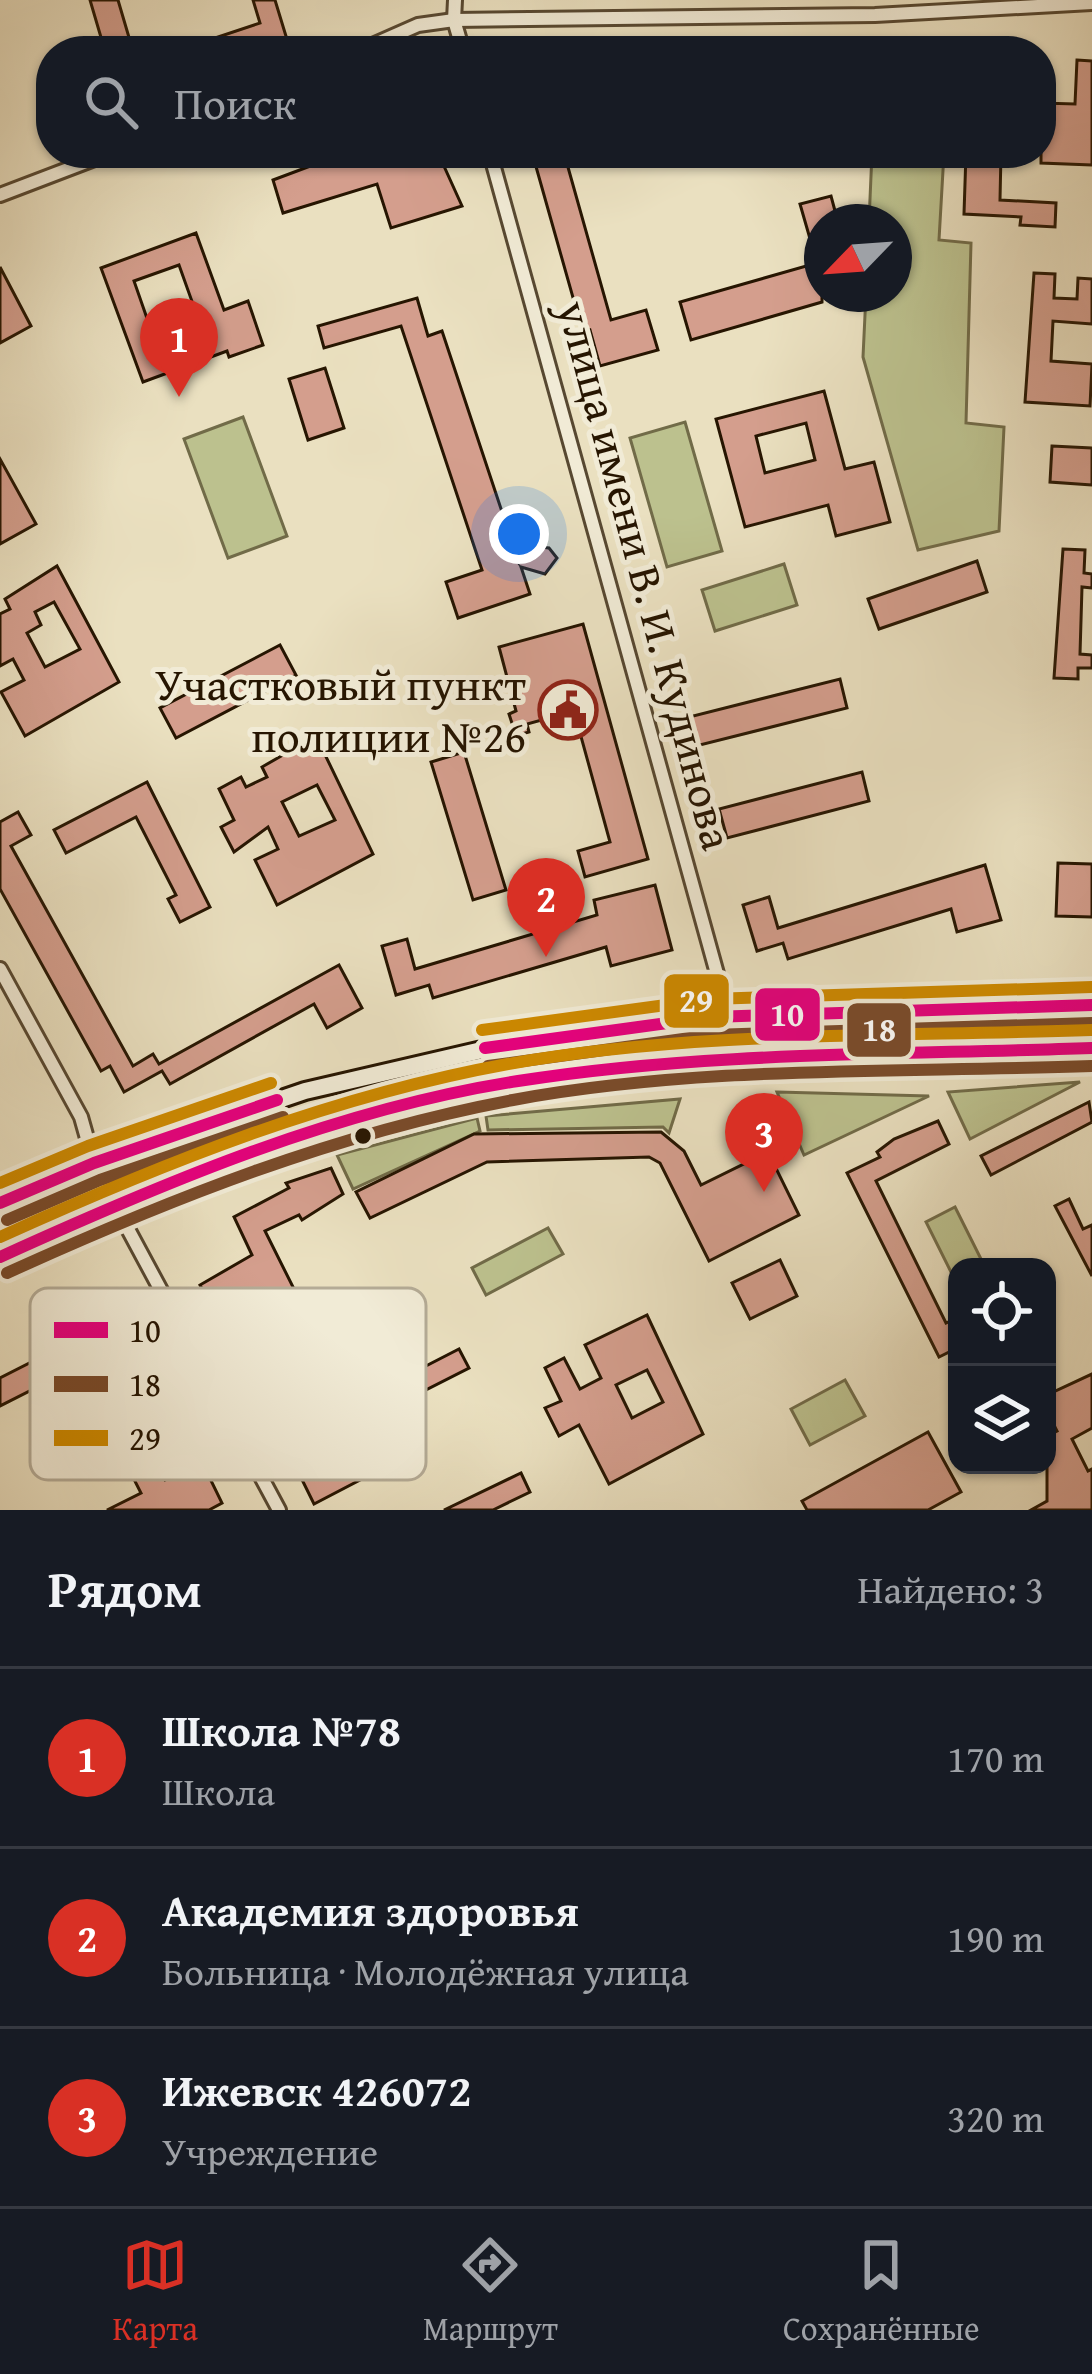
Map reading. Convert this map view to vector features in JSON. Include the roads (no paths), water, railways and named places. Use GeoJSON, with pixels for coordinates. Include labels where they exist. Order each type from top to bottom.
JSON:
{"type":"FeatureCollection","features":[{"type":"Feature","properties":{"kind":"main road"},"geometry":{"type":"LineString","coordinates":[[0,1203],[94,1162],[304,1091],[577,1028],[729,1017],[1092,1005]]}},
{"type":"Feature","properties":{"kind":"main road"},"geometry":{"type":"LineString","coordinates":[[0,1257],[114,1203],[319,1130],[586,1071],[1092,1048]]}},
{"type":"Feature","properties":{"kind":"main road"},"geometry":{"type":"LineString","coordinates":[[94,1162],[114,1203]]}},
{"type":"Feature","properties":{"kind":"street"},"geometry":{"type":"LineString","coordinates":[[455,0],[459,36]]}},
{"type":"Feature","properties":{"kind":"street"},"geometry":{"type":"LineString","coordinates":[[393,36],[418,25],[454,20],[855,16],[1092,3]]}},
{"type":"Feature","properties":{"kind":"street"},"geometry":{"type":"LineString","coordinates":[[0,195],[71,168]]}},
{"type":"Feature","properties":{"kind":"street","name":"улица имени В. И. Кудинова"},"geometry":{"type":"LineString","coordinates":[[494,168],[729,1017]]}},
{"type":"Feature","properties":{"kind":"street"},"geometry":{"type":"LineString","coordinates":[[0,969],[81,1117],[94,1162]]}},
{"type":"Feature","properties":{"kind":"street"},"geometry":{"type":"LineString","coordinates":[[114,1203],[160,1288]]}},
{"type":"Feature","properties":{"kind":"street"},"geometry":{"type":"LineString","coordinates":[[263,1480],[279,1510]]}},
{"type":"Feature","properties":{"kind":"place","name":"Школа №78"},"geometry":{"type":"Point","coordinates":[179,397]}},
{"type":"Feature","properties":{"kind":"place","name":"Участковый пункт полиции №26"},"geometry":{"type":"Point","coordinates":[568,710]}},
{"type":"Feature","properties":{"kind":"place","name":"Академия здоровья"},"geometry":{"type":"Point","coordinates":[546,957]}},
{"type":"Feature","properties":{"kind":"place","name":"Ижевск 426072"},"geometry":{"type":"Point","coordinates":[764,1192]}}]}
